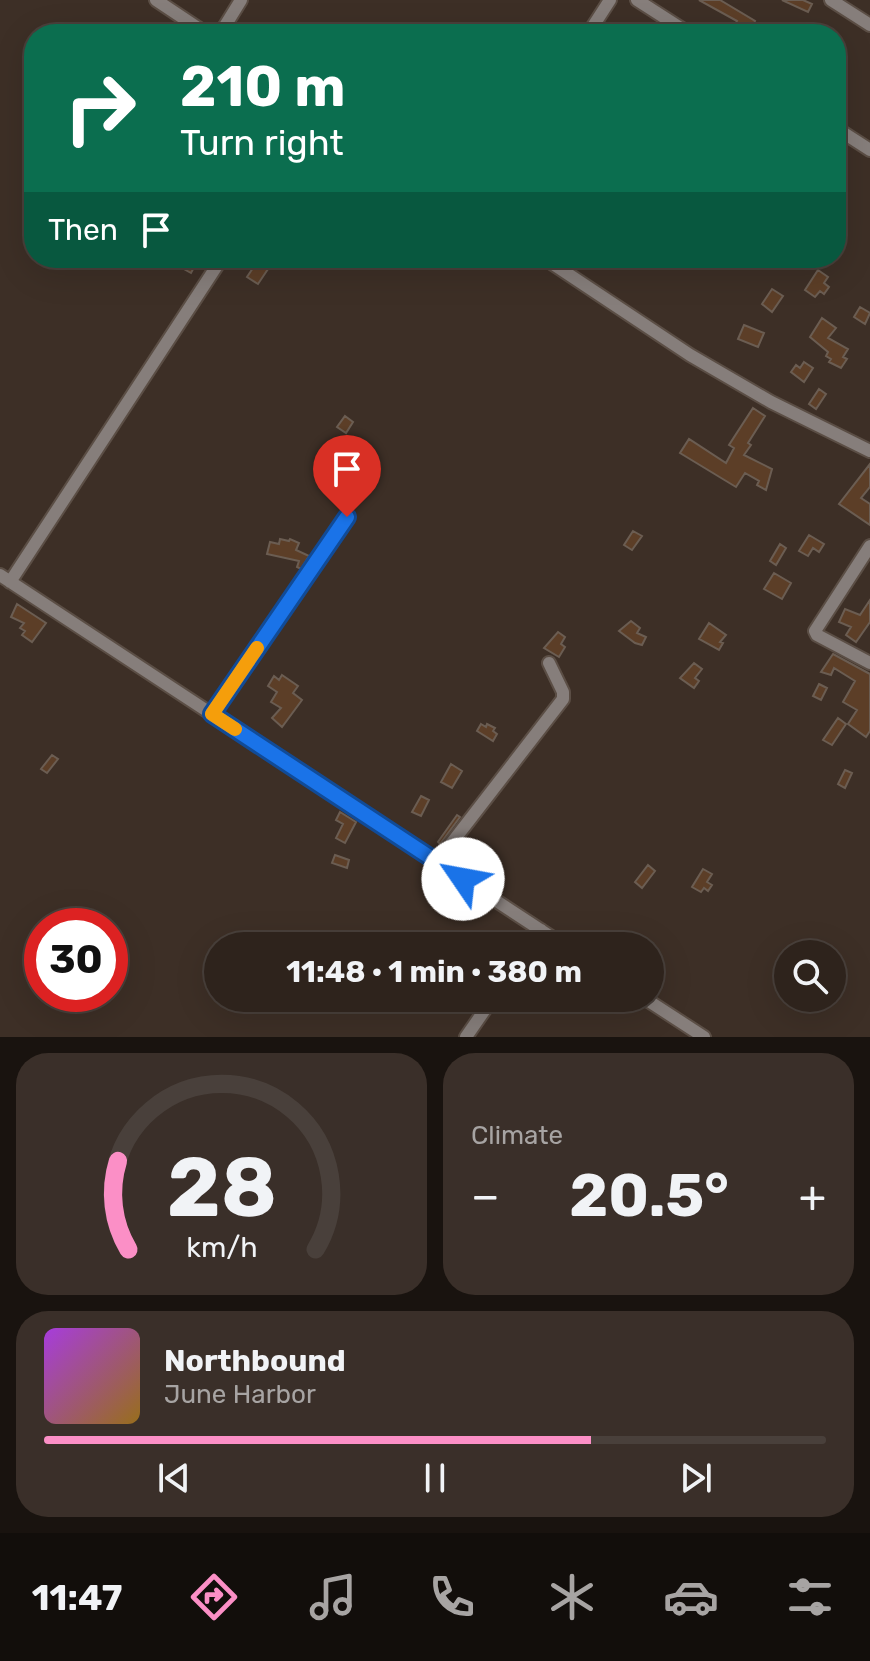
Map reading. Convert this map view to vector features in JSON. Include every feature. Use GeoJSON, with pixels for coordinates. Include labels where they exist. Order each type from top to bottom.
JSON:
{"type":"FeatureCollection","features":[{"type":"Feature","properties":{"kind":"street"},"geometry":{"type":"LineString","coordinates":[[156,0],[192,24]]}},
{"type":"Feature","properties":{"kind":"street"},"geometry":{"type":"LineString","coordinates":[[226,24],[241,0]]}},
{"type":"Feature","properties":{"kind":"street"},"geometry":{"type":"LineString","coordinates":[[594,24],[610,0]]}},
{"type":"Feature","properties":{"kind":"street"},"geometry":{"type":"LineString","coordinates":[[637,0],[674,24]]}},
{"type":"Feature","properties":{"kind":"street"},"geometry":{"type":"LineString","coordinates":[[831,0],[870,25]]}},
{"type":"Feature","properties":{"kind":"street"},"geometry":{"type":"LineString","coordinates":[[846,134],[870,150]]}},
{"type":"Feature","properties":{"kind":"street"},"geometry":{"type":"LineString","coordinates":[[215,268],[5,579],[544,932]]}},
{"type":"Feature","properties":{"kind":"street"},"geometry":{"type":"LineString","coordinates":[[559,268],[690,355],[771,402],[870,451]]}},
{"type":"Feature","properties":{"kind":"street"},"geometry":{"type":"LineString","coordinates":[[212,714],[347,517]]}},
{"type":"Feature","properties":{"kind":"street"},"geometry":{"type":"LineString","coordinates":[[870,546],[815,631],[817,635],[870,663]]}},
{"type":"Feature","properties":{"kind":"street"},"geometry":{"type":"LineString","coordinates":[[437,862],[563,699],[563,692],[549,663]]}},
{"type":"Feature","properties":{"kind":"street"},"geometry":{"type":"LineString","coordinates":[[664,1011],[704,1037]]}},
{"type":"Feature","properties":{"kind":"street"},"geometry":{"type":"LineString","coordinates":[[466,1037],[483,1012]]}},
{"type":"Feature","properties":{"kind":"building"},"geometry":{"type":"Polygon","coordinates":[[[699,0],[720,0],[755,21],[754,24],[735,24],[737,21],[699,0]]]}},
{"type":"Feature","properties":{"kind":"building"},"geometry":{"type":"Polygon","coordinates":[[[782,0],[803,0],[812,4],[808,12],[782,0]]]}},
{"type":"Feature","properties":{"kind":"building"},"geometry":{"type":"Polygon","coordinates":[[[253,268],[269,268],[258,284],[247,277],[253,268]]]}},
{"type":"Feature","properties":{"kind":"building"},"geometry":{"type":"Polygon","coordinates":[[[818,270],[828,277],[824,283],[829,287],[824,294],[820,291],[815,297],[805,290],[818,270]]]}},
{"type":"Feature","properties":{"kind":"building"},"geometry":{"type":"Polygon","coordinates":[[[772,289],[783,296],[772,312],[762,304],[772,289]]]}},
{"type":"Feature","properties":{"kind":"building"},"geometry":{"type":"Polygon","coordinates":[[[860,307],[870,313],[865,324],[854,317],[860,307]]]}},
{"type":"Feature","properties":{"kind":"building"},"geometry":{"type":"Polygon","coordinates":[[[822,318],[836,328],[828,338],[848,349],[843,357],[847,359],[841,368],[829,362],[828,352],[810,337],[822,318]]]}},
{"type":"Feature","properties":{"kind":"building"},"geometry":{"type":"Polygon","coordinates":[[[744,325],[764,333],[758,347],[738,339],[744,325]]]}},
{"type":"Feature","properties":{"kind":"building"},"geometry":{"type":"Polygon","coordinates":[[[804,362],[813,368],[804,382],[791,372],[796,365],[800,368],[804,362]]]}},
{"type":"Feature","properties":{"kind":"building"},"geometry":{"type":"Polygon","coordinates":[[[819,389],[826,394],[816,409],[809,404],[819,389]]]}},
{"type":"Feature","properties":{"kind":"building"},"geometry":{"type":"Polygon","coordinates":[[[753,408],[765,416],[744,455],[772,469],[766,490],[757,485],[759,481],[745,473],[736,487],[680,453],[689,439],[726,463],[734,448],[729,445],[753,408]]]}},
{"type":"Feature","properties":{"kind":"building"},"geometry":{"type":"Polygon","coordinates":[[[345,416],[353,422],[346,433],[337,427],[345,416]]]}},
{"type":"Feature","properties":{"kind":"building"},"geometry":{"type":"Polygon","coordinates":[[[870,464],[870,487],[861,498],[870,504],[870,525],[839,504],[870,464]]]}},
{"type":"Feature","properties":{"kind":"building"},"geometry":{"type":"Polygon","coordinates":[[[357,470],[368,477],[360,489],[349,483],[357,470]]]}},
{"type":"Feature","properties":{"kind":"building"},"geometry":{"type":"Polygon","coordinates":[[[633,531],[642,536],[632,550],[624,545],[633,531]]]}},
{"type":"Feature","properties":{"kind":"building"},"geometry":{"type":"Polygon","coordinates":[[[809,535],[824,544],[819,552],[813,548],[808,556],[799,551],[809,535]]]}},
{"type":"Feature","properties":{"kind":"building"},"geometry":{"type":"Polygon","coordinates":[[[280,539],[299,543],[296,550],[309,556],[301,569],[297,567],[299,561],[267,554],[270,542],[279,544],[280,539]]]}},
{"type":"Feature","properties":{"kind":"building"},"geometry":{"type":"Polygon","coordinates":[[[780,544],[786,548],[776,565],[770,561],[780,544]]]}},
{"type":"Feature","properties":{"kind":"building"},"geometry":{"type":"Polygon","coordinates":[[[774,573],[791,583],[782,599],[764,589],[774,573]]]}},
{"type":"Feature","properties":{"kind":"building"},"geometry":{"type":"Polygon","coordinates":[[[870,600],[870,622],[856,642],[846,635],[851,627],[839,622],[845,609],[860,615],[870,600]]]}},
{"type":"Feature","properties":{"kind":"building"},"geometry":{"type":"Polygon","coordinates":[[[17,604],[46,623],[32,642],[22,635],[25,631],[20,628],[24,623],[11,617],[17,604]]]}},
{"type":"Feature","properties":{"kind":"building"},"geometry":{"type":"Polygon","coordinates":[[[631,621],[640,628],[637,633],[646,637],[642,645],[619,631],[631,621]]]}},
{"type":"Feature","properties":{"kind":"building"},"geometry":{"type":"Polygon","coordinates":[[[709,623],[726,635],[720,642],[723,643],[719,650],[699,639],[709,623]]]}},
{"type":"Feature","properties":{"kind":"building"},"geometry":{"type":"Polygon","coordinates":[[[558,632],[565,637],[561,644],[565,647],[559,657],[544,648],[558,632]]]}},
{"type":"Feature","properties":{"kind":"building"},"geometry":{"type":"Polygon","coordinates":[[[833,654],[870,674],[870,731],[866,737],[848,724],[857,710],[843,702],[855,681],[834,668],[831,675],[821,672],[833,654]]]}},
{"type":"Feature","properties":{"kind":"building"},"geometry":{"type":"Polygon","coordinates":[[[694,663],[702,669],[695,678],[699,681],[694,688],[680,678],[694,663]]]}},
{"type":"Feature","properties":{"kind":"building"},"geometry":{"type":"Polygon","coordinates":[[[282,675],[298,686],[293,693],[302,700],[282,727],[272,718],[281,708],[271,702],[277,692],[268,686],[274,676],[279,680],[282,675]]]}},
{"type":"Feature","properties":{"kind":"building"},"geometry":{"type":"Polygon","coordinates":[[[819,684],[827,688],[821,700],[813,696],[819,684]]]}},
{"type":"Feature","properties":{"kind":"building"},"geometry":{"type":"Polygon","coordinates":[[[838,718],[846,724],[832,745],[823,740],[838,718]]]}},
{"type":"Feature","properties":{"kind":"building"},"geometry":{"type":"Polygon","coordinates":[[[481,724],[495,728],[493,731],[497,734],[493,741],[477,731],[481,724]]]}},
{"type":"Feature","properties":{"kind":"building"},"geometry":{"type":"Polygon","coordinates":[[[52,755],[58,759],[47,773],[41,769],[52,755]]]}},
{"type":"Feature","properties":{"kind":"building"},"geometry":{"type":"Polygon","coordinates":[[[451,764],[462,771],[452,788],[441,782],[451,764]]]}},
{"type":"Feature","properties":{"kind":"building"},"geometry":{"type":"Polygon","coordinates":[[[845,770],[852,773],[845,788],[838,784],[845,770]]]}},
{"type":"Feature","properties":{"kind":"building"},"geometry":{"type":"Polygon","coordinates":[[[421,796],[429,800],[421,816],[412,812],[421,796]]]}},
{"type":"Feature","properties":{"kind":"building"},"geometry":{"type":"Polygon","coordinates":[[[340,812],[356,822],[345,843],[336,838],[343,824],[336,820],[340,812]]]}},
{"type":"Feature","properties":{"kind":"building"},"geometry":{"type":"Polygon","coordinates":[[[457,815],[460,817],[440,844],[438,842],[457,815]]]}},
{"type":"Feature","properties":{"kind":"building"},"geometry":{"type":"Polygon","coordinates":[[[335,855],[349,860],[347,868],[332,863],[335,855]]]}},
{"type":"Feature","properties":{"kind":"building"},"geometry":{"type":"Polygon","coordinates":[[[648,865],[655,871],[642,888],[635,882],[648,865]]]}},
{"type":"Feature","properties":{"kind":"building"},"geometry":{"type":"Polygon","coordinates":[[[703,869],[712,874],[707,882],[712,885],[708,891],[704,888],[701,892],[692,887],[703,869]]]}},
{"type":"Feature","properties":{"kind":"slow traffic"},"geometry":{"type":"LineString","coordinates":[[235,729],[212,714],[257,648]]}},
{"type":"Feature","properties":{"kind":"route"},"geometry":{"type":"LineString","coordinates":[[347,517],[212,714],[463,879]]}}]}
